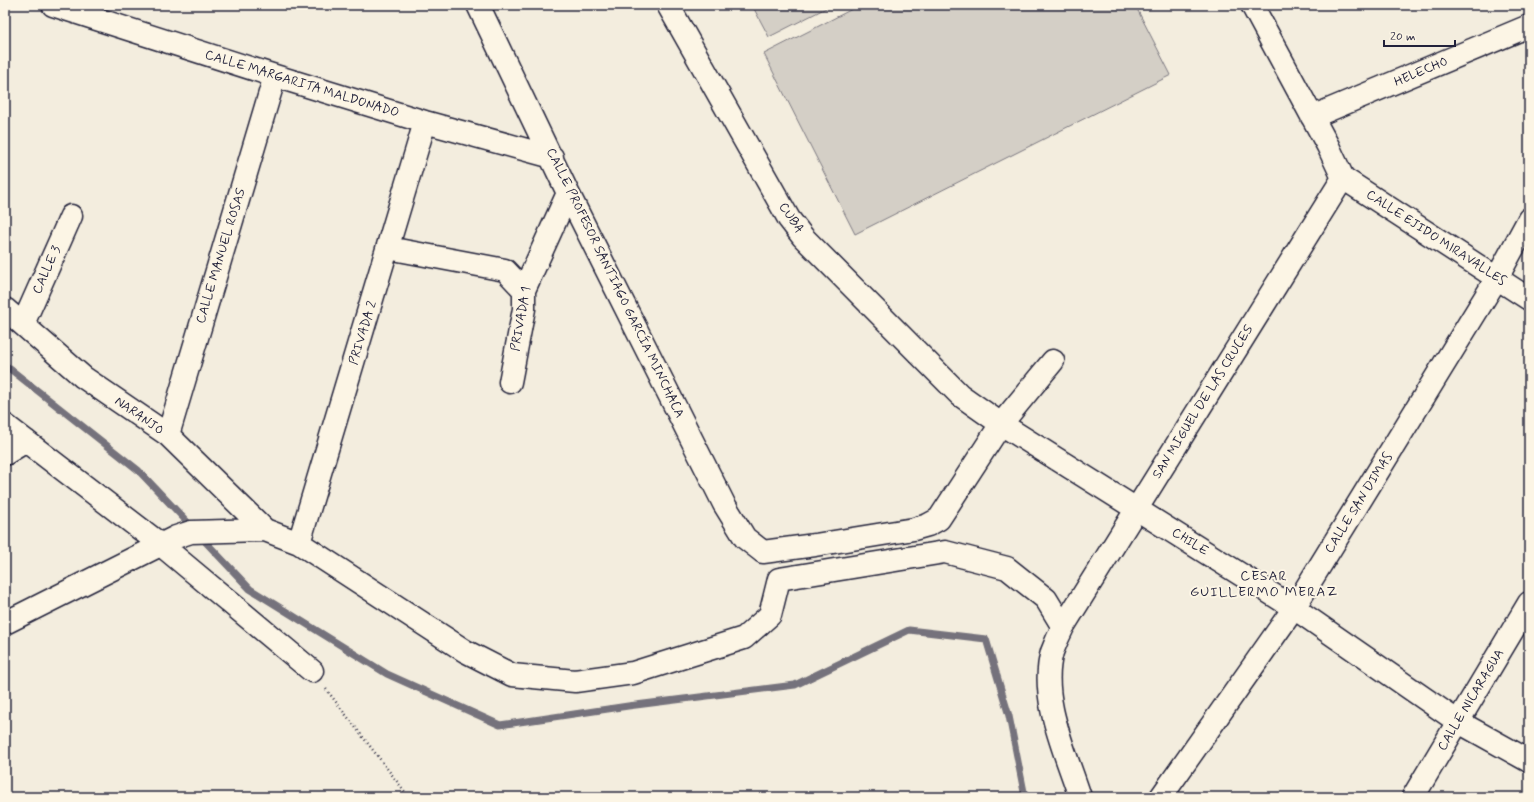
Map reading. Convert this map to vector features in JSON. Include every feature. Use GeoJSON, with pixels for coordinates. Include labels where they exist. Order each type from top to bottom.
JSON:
{"type":"FeatureCollection","features":[{"type":"Feature","properties":{"kind":"street","name":"CALLE MARGARITA MALDONADO"},"geometry":{"type":"LineString","coordinates":[[53,5],[425,122],[552,158]]}},
{"type":"Feature","properties":{"kind":"street","name":"CALLE PROFESOR SANTIAGO GARCÍA MINCHACA"},"geometry":{"type":"LineString","coordinates":[[478,5],[568,193],[724,504],[745,538],[763,552]]}},
{"type":"Feature","properties":{"kind":"street","name":"CUBA"},"geometry":{"type":"LineString","coordinates":[[668,5],[789,219],[803,237],[960,395]]}},
{"type":"Feature","properties":{"kind":"street"},"geometry":{"type":"LineString","coordinates":[[1252,5],[1344,178]]}},
{"type":"Feature","properties":{"kind":"street","name":"HELECHO"},"geometry":{"type":"LineString","coordinates":[[1312,117],[1529,26]]}},
{"type":"Feature","properties":{"kind":"street","name":"CALLE MANUEL ROSAS"},"geometry":{"type":"LineString","coordinates":[[168,435],[275,76]]}},
{"type":"Feature","properties":{"kind":"street","name":"PRIVADA 2"},"geometry":{"type":"LineString","coordinates":[[299,543],[425,122]]}},
{"type":"Feature","properties":{"kind":"street","name":"CALLE EJIDO MIRAVALLES"},"geometry":{"type":"LineString","coordinates":[[1344,178],[1529,299]]}},
{"type":"Feature","properties":{"kind":"street","name":"SAN MIGUEL DE LAS CRUCES"},"geometry":{"type":"LineString","coordinates":[[1080,797],[1052,712],[1048,674],[1052,652],[1063,627],[1344,178]]}},
{"type":"Feature","properties":{"kind":"street","name":"PRIVADA 1"},"geometry":{"type":"LineString","coordinates":[[510,382],[524,309],[524,290],[568,193]]}},
{"type":"Feature","properties":{"kind":"street","name":"CALLE 3"},"geometry":{"type":"LineString","coordinates":[[23,324],[71,216]]}},
{"type":"Feature","properties":{"kind":"street","name":"CALLE SAN DIMAS"},"geometry":{"type":"LineString","coordinates":[[1161,797],[1294,608],[1497,278],[1529,219]]}},
{"type":"Feature","properties":{"kind":"street"},"geometry":{"type":"LineString","coordinates":[[388,248],[505,270],[524,290]]}},
{"type":"Feature","properties":{"kind":"street","name":"NARANJO"},"geometry":{"type":"LineString","coordinates":[[5,309],[83,377],[168,435],[265,530]]}},
{"type":"Feature","properties":{"kind":"street"},"geometry":{"type":"LineString","coordinates":[[779,579],[770,570],[763,552],[914,529],[928,525],[939,519],[1001,424],[1053,361]]}},
{"type":"Feature","properties":{"kind":"street","name":"CHILE"},"geometry":{"type":"LineString","coordinates":[[960,395],[1001,424],[1294,608],[1457,721],[1529,761]]}},
{"type":"Feature","properties":{"kind":"street"},"geometry":{"type":"LineString","coordinates":[[5,425],[160,544],[312,671]]}},
{"type":"Feature","properties":{"kind":"street"},"geometry":{"type":"LineString","coordinates":[[5,454],[26,441]]}},
{"type":"Feature","properties":{"kind":"street"},"geometry":{"type":"LineString","coordinates":[[5,623],[160,544],[191,532],[265,530],[299,543],[465,652],[512,675],[575,681],[633,672],[744,638],[770,615],[779,579]]}},
{"type":"Feature","properties":{"kind":"street"},"geometry":{"type":"LineString","coordinates":[[779,579],[945,552],[1007,568],[1046,599],[1063,627]]}},
{"type":"Feature","properties":{"kind":"street","name":"CALLE NICARAGUA"},"geometry":{"type":"LineString","coordinates":[[1413,797],[1457,721],[1528,605]]}},
{"type":"Feature","properties":{"kind":"path"},"geometry":{"type":"LineString","coordinates":[[312,671],[409,797]]}},
{"type":"Feature","properties":{"kind":"shaded area"},"geometry":{"type":"Polygon","coordinates":[[[752,5],[832,5],[769,37],[752,5]]]}},
{"type":"Feature","properties":{"kind":"shaded area"},"geometry":{"type":"Polygon","coordinates":[[[860,5],[1135,5],[1171,75],[855,234],[764,54],[860,5]]]}},
{"type":"Feature","properties":{"kind":"waterway"},"geometry":{"type":"LineString","coordinates":[[5,365],[138,470],[193,528]]}},
{"type":"Feature","properties":{"kind":"waterway"},"geometry":{"type":"LineString","coordinates":[[200,536],[250,589],[387,674],[500,725],[628,706],[795,685],[909,630],[986,639],[1009,716],[1025,797]]}},
{"type":"Feature","properties":{"kind":"district","name":"CESAR GUILLERMO MERAZ"},"geometry":{"type":"Point","coordinates":[1264,584]}}]}
